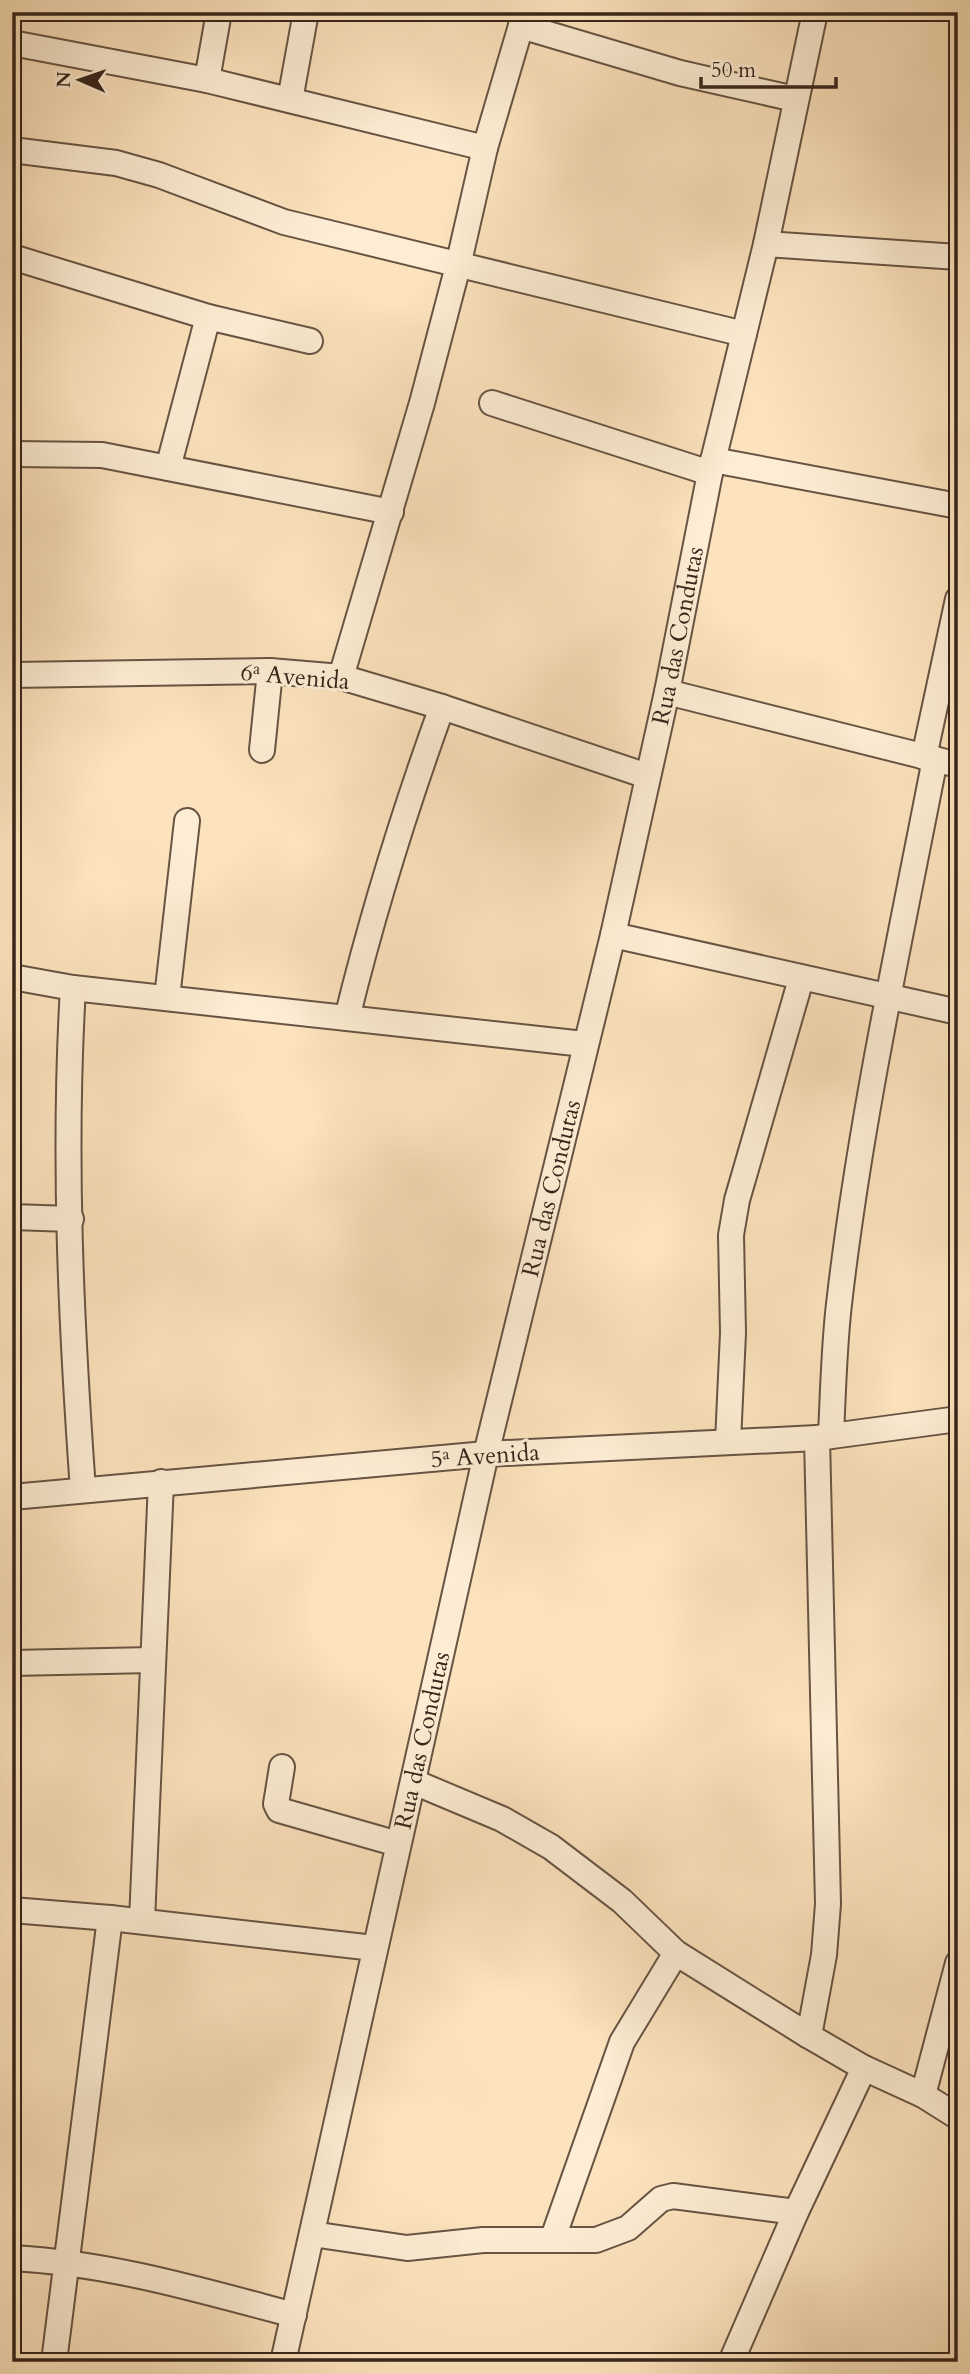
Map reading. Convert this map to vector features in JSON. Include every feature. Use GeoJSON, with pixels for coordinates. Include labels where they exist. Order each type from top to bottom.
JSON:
{"type":"FeatureCollection","features":[{"type":"Feature","properties":{"kind":"street"},"geometry":{"type":"LineString","coordinates":[[207,80],[219,12]]}},
{"type":"Feature","properties":{"kind":"street"},"geometry":{"type":"LineString","coordinates":[[290,100],[306,12]]}},
{"type":"Feature","properties":{"kind":"street","name":"Rua das Condutas"},"geometry":{"type":"LineString","coordinates":[[283,2362],[486,1454],[584,1044],[613,935],[646,776],[667,692],[711,466],[766,244],[815,12]]}},
{"type":"Feature","properties":{"kind":"street"},"geometry":{"type":"LineString","coordinates":[[341,677],[391,512],[458,266],[485,148],[523,19],[680,73],[795,99]]}},
{"type":"Feature","properties":{"kind":"street"},"geometry":{"type":"LineString","coordinates":[[12,43],[207,80],[485,148]]}},
{"type":"Feature","properties":{"kind":"street"},"geometry":{"type":"LineString","coordinates":[[12,150],[116,163],[159,175],[284,222],[744,334]]}},
{"type":"Feature","properties":{"kind":"street"},"geometry":{"type":"LineString","coordinates":[[766,244],[958,257]]}},
{"type":"Feature","properties":{"kind":"street"},"geometry":{"type":"LineString","coordinates":[[12,257],[208,317],[310,341]]}},
{"type":"Feature","properties":{"kind":"street"},"geometry":{"type":"LineString","coordinates":[[168,468],[208,317]]}},
{"type":"Feature","properties":{"kind":"street"},"geometry":{"type":"LineString","coordinates":[[492,403],[711,466],[958,506]]}},
{"type":"Feature","properties":{"kind":"street"},"geometry":{"type":"LineString","coordinates":[[12,454],[102,455],[391,512]]}},
{"type":"Feature","properties":{"kind":"street"},"geometry":{"type":"LineString","coordinates":[[809,2036],[824,1955],[828,1903],[824,1437],[838,1307],[886,998],[939,760],[958,599]]}},
{"type":"Feature","properties":{"kind":"street"},"geometry":{"type":"LineString","coordinates":[[262,750],[270,671]]}},
{"type":"Feature","properties":{"kind":"street","name":"6ª Avenida"},"geometry":{"type":"LineString","coordinates":[[12,675],[270,671],[341,677],[442,707],[646,776]]}},
{"type":"Feature","properties":{"kind":"street"},"geometry":{"type":"LineString","coordinates":[[667,692],[939,760]]}},
{"type":"Feature","properties":{"kind":"street"},"geometry":{"type":"LineString","coordinates":[[347,1018],[401,823],[442,707]]}},
{"type":"Feature","properties":{"kind":"street"},"geometry":{"type":"LineString","coordinates":[[167,998],[187,821]]}},
{"type":"Feature","properties":{"kind":"street"},"geometry":{"type":"LineString","coordinates":[[613,935],[958,1012]]}},
{"type":"Feature","properties":{"kind":"street"},"geometry":{"type":"LineString","coordinates":[[12,977],[73,988],[584,1044]]}},
{"type":"Feature","properties":{"kind":"street"},"geometry":{"type":"LineString","coordinates":[[728,1442],[733,1333],[731,1235],[737,1200],[801,979]]}},
{"type":"Feature","properties":{"kind":"street"},"geometry":{"type":"LineString","coordinates":[[73,988],[69,1052],[72,1307],[83,1490]]}},
{"type":"Feature","properties":{"kind":"street"},"geometry":{"type":"LineString","coordinates":[[12,1217],[71,1219]]}},
{"type":"Feature","properties":{"kind":"street","name":"5ª Avenida"},"geometry":{"type":"LineString","coordinates":[[12,1497],[486,1454],[824,1437],[958,1419]]}},
{"type":"Feature","properties":{"kind":"street"},"geometry":{"type":"LineString","coordinates":[[142,1921],[161,1482]]}},
{"type":"Feature","properties":{"kind":"street"},"geometry":{"type":"LineString","coordinates":[[12,1662],[152,1660]]}},
{"type":"Feature","properties":{"kind":"street"},"geometry":{"type":"LineString","coordinates":[[282,1767],[276,1804],[279,1810],[398,1844]]}},
{"type":"Feature","properties":{"kind":"street"},"geometry":{"type":"LineString","coordinates":[[414,1782],[502,1819],[551,1847],[622,1901],[676,1953],[809,2036],[864,2068],[923,2095],[958,2118]]}},
{"type":"Feature","properties":{"kind":"street"},"geometry":{"type":"LineString","coordinates":[[12,1910],[142,1921],[374,1948]]}},
{"type":"Feature","properties":{"kind":"street"},"geometry":{"type":"LineString","coordinates":[[54,2362],[110,1918]]}},
{"type":"Feature","properties":{"kind":"street"},"geometry":{"type":"LineString","coordinates":[[553,2238],[622,2042],[676,1953]]}},
{"type":"Feature","properties":{"kind":"street"},"geometry":{"type":"LineString","coordinates":[[923,2095],[958,1963]]}},
{"type":"Feature","properties":{"kind":"street"},"geometry":{"type":"LineString","coordinates":[[731,2362],[796,2212],[864,2068]]}},
{"type":"Feature","properties":{"kind":"street"},"geometry":{"type":"LineString","coordinates":[[312,2234],[407,2248],[483,2240],[596,2240],[628,2228],[661,2199],[673,2196],[796,2212]]}},
{"type":"Feature","properties":{"kind":"street"},"geometry":{"type":"LineString","coordinates":[[12,2258],[66,2261],[153,2278],[294,2315]]}}]}
